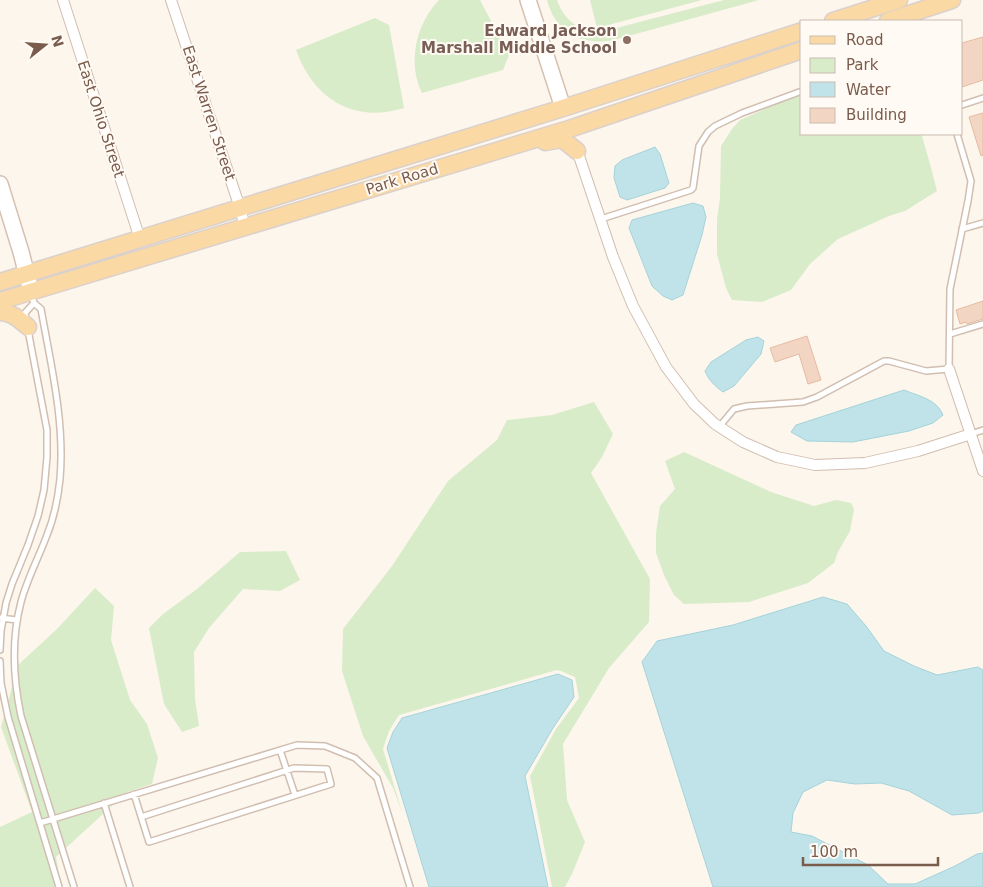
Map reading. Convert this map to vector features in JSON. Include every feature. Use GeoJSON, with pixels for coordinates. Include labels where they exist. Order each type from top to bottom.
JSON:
{"type":"FeatureCollection","features":[{"type":"Feature","properties":{"kind":"main road"},"geometry":{"type":"LineString","coordinates":[[836,20],[898,0]]}},
{"type":"Feature","properties":{"kind":"main road"},"geometry":{"type":"LineString","coordinates":[[891,20],[952,0]]}},
{"type":"Feature","properties":{"kind":"main road","name":"Park Road"},"geometry":{"type":"LineString","coordinates":[[566,119],[700,64],[800,32]]}},
{"type":"Feature","properties":{"kind":"main road","name":"Park Road"},"geometry":{"type":"LineString","coordinates":[[0,282],[240,208],[566,119],[800,51]]}},
{"type":"Feature","properties":{"kind":"main road"},"geometry":{"type":"LineString","coordinates":[[441,167],[474,150],[553,121],[566,119]]}},
{"type":"Feature","properties":{"kind":"main road"},"geometry":{"type":"LineString","coordinates":[[441,167],[472,163],[548,141],[562,140],[577,151]]}},
{"type":"Feature","properties":{"kind":"main road","name":"Park Road"},"geometry":{"type":"LineString","coordinates":[[0,301],[32,297],[114,266],[441,167]]}},
{"type":"Feature","properties":{"kind":"main road"},"geometry":{"type":"LineString","coordinates":[[114,266],[135,253],[233,219],[240,208]]}},
{"type":"Feature","properties":{"kind":"main road"},"geometry":{"type":"LineString","coordinates":[[0,293],[10,290],[21,283],[26,274]]}},
{"type":"Feature","properties":{"kind":"main road"},"geometry":{"type":"LineString","coordinates":[[0,312],[9,313],[28,328]]}},
{"type":"Feature","properties":{"kind":"street","name":"East Ohio Street"},"geometry":{"type":"LineString","coordinates":[[63,0],[140,239]]}},
{"type":"Feature","properties":{"kind":"street","name":"East Warren Street"},"geometry":{"type":"LineString","coordinates":[[171,0],[245,227]]}},
{"type":"Feature","properties":{"kind":"street"},"geometry":{"type":"LineString","coordinates":[[528,0],[613,257],[633,306],[666,367],[694,404],[719,427],[743,442],[777,457],[815,466],[865,463],[918,451],[971,434]]}},
{"type":"Feature","properties":{"kind":"street"},"geometry":{"type":"LineString","coordinates":[[0,184],[3,201],[32,297]]}},
{"type":"Feature","properties":{"kind":"street"},"geometry":{"type":"LineString","coordinates":[[948,369],[983,471]]}},
{"type":"Feature","properties":{"kind":"lane"},"geometry":{"type":"LineString","coordinates":[[600,219],[691,190],[693,188],[700,146],[708,132],[715,126],[742,113],[800,92]]}},
{"type":"Feature","properties":{"kind":"lane"},"geometry":{"type":"LineString","coordinates":[[963,105],[983,98]]}},
{"type":"Feature","properties":{"kind":"lane"},"geometry":{"type":"LineString","coordinates":[[719,427],[734,409],[747,406],[803,402],[817,397],[884,361],[926,371],[948,369],[950,290],[971,180],[957,135]]}},
{"type":"Feature","properties":{"kind":"lane"},"geometry":{"type":"LineString","coordinates":[[962,229],[983,223]]}},
{"type":"Feature","properties":{"kind":"lane"},"geometry":{"type":"LineString","coordinates":[[0,650],[2,618],[12,584],[38,516],[44,490],[47,457],[47,430],[25,313],[32,297]]}},
{"type":"Feature","properties":{"kind":"lane"},"geometry":{"type":"LineString","coordinates":[[32,297],[40,309],[59,410],[60,471],[55,506],[48,534],[21,601],[14,647],[14,673],[21,716],[74,887]]}},
{"type":"Feature","properties":{"kind":"lane"},"geometry":{"type":"LineString","coordinates":[[950,334],[983,324]]}},
{"type":"Feature","properties":{"kind":"lane"},"geometry":{"type":"LineString","coordinates":[[971,434],[983,430]]}},
{"type":"Feature","properties":{"kind":"lane"},"geometry":{"type":"LineString","coordinates":[[2,618],[17,620]]}},
{"type":"Feature","properties":{"kind":"lane"},"geometry":{"type":"LineString","coordinates":[[0,661],[1,683],[8,717],[59,887]]}},
{"type":"Feature","properties":{"kind":"lane"},"geometry":{"type":"LineString","coordinates":[[40,822],[297,745],[325,746],[355,758],[377,778],[410,887]]}},
{"type":"Feature","properties":{"kind":"lane"},"geometry":{"type":"LineString","coordinates":[[280,750],[296,796]]}},
{"type":"Feature","properties":{"kind":"lane"},"geometry":{"type":"LineString","coordinates":[[134,794],[141,817],[149,842],[331,784],[327,769],[294,768],[141,817]]}},
{"type":"Feature","properties":{"kind":"lane"},"geometry":{"type":"LineString","coordinates":[[104,803],[130,887]]}},
{"type":"Feature","properties":{"kind":"green space"},"geometry":{"type":"Polygon","coordinates":[[[439,0],[480,0],[509,55],[503,70],[422,93],[415,69],[416,44],[425,20],[439,0]]]}},
{"type":"Feature","properties":{"kind":"green space"},"geometry":{"type":"Polygon","coordinates":[[[547,0],[557,0],[573,24],[586,30],[601,32],[724,0],[759,0],[614,40],[591,41],[572,35],[564,29],[551,12],[547,0]]]}},
{"type":"Feature","properties":{"kind":"green space"},"geometry":{"type":"Polygon","coordinates":[[[590,0],[702,0],[597,28],[590,0]]]}},
{"type":"Feature","properties":{"kind":"green space"},"geometry":{"type":"Polygon","coordinates":[[[375,18],[389,25],[404,108],[385,112],[368,112],[352,109],[337,103],[324,94],[313,82],[303,67],[296,50],[375,18]]]}},
{"type":"Feature","properties":{"kind":"green space"},"geometry":{"type":"Polygon","coordinates":[[[800,94],[800,135],[922,136],[937,191],[905,211],[889,216],[838,239],[810,264],[791,290],[762,302],[732,300],[726,288],[717,254],[721,146],[740,120],[800,94]]]}},
{"type":"Feature","properties":{"kind":"green space"},"geometry":{"type":"Polygon","coordinates":[[[594,402],[613,434],[602,457],[591,473],[650,579],[649,622],[609,668],[563,744],[567,800],[585,842],[565,887],[552,887],[530,776],[556,729],[579,698],[575,677],[557,670],[399,715],[389,731],[383,749],[402,812],[393,788],[363,736],[342,671],[343,629],[392,566],[448,481],[497,440],[507,420],[552,415],[594,402]]]}},
{"type":"Feature","properties":{"kind":"green space"},"geometry":{"type":"Polygon","coordinates":[[[684,452],[771,492],[814,506],[836,500],[851,503],[854,509],[850,531],[834,563],[808,583],[749,602],[684,604],[674,595],[664,575],[656,553],[656,533],[660,506],[675,489],[665,461],[684,452]]]}},
{"type":"Feature","properties":{"kind":"green space"},"geometry":{"type":"Polygon","coordinates":[[[286,551],[300,580],[280,591],[243,589],[209,628],[194,652],[195,699],[199,726],[182,732],[164,704],[149,628],[163,614],[197,589],[240,552],[286,551]]]}},
{"type":"Feature","properties":{"kind":"green space"},"geometry":{"type":"Polygon","coordinates":[[[95,588],[114,606],[111,640],[130,700],[147,724],[158,758],[152,784],[127,792],[56,857],[61,887],[0,887],[0,827],[32,812],[1,727],[18,665],[57,629],[95,588]]]}},
{"type":"Feature","properties":{"kind":"water"},"geometry":{"type":"Polygon","coordinates":[[[655,147],[660,154],[669,183],[665,188],[627,200],[620,197],[614,178],[615,166],[622,160],[655,147]]]}},
{"type":"Feature","properties":{"kind":"water"},"geometry":{"type":"Polygon","coordinates":[[[693,203],[703,206],[706,217],[683,295],[672,300],[663,296],[652,286],[629,228],[632,220],[693,203]]]}},
{"type":"Feature","properties":{"kind":"water"},"geometry":{"type":"Polygon","coordinates":[[[758,337],[764,341],[761,354],[734,386],[723,392],[712,383],[705,371],[711,362],[746,340],[758,337]]]}},
{"type":"Feature","properties":{"kind":"water"},"geometry":{"type":"Polygon","coordinates":[[[904,390],[932,402],[943,415],[933,423],[909,431],[853,442],[807,441],[791,432],[796,425],[904,390]]]}},
{"type":"Feature","properties":{"kind":"water"},"geometry":{"type":"Polygon","coordinates":[[[823,597],[847,604],[884,651],[914,666],[937,675],[978,667],[983,670],[983,811],[952,815],[909,791],[881,783],[855,784],[827,780],[803,792],[793,813],[791,832],[812,836],[868,865],[888,884],[915,884],[977,854],[983,853],[983,887],[713,887],[642,662],[657,641],[733,625],[823,597]]]}},
{"type":"Feature","properties":{"kind":"water"},"geometry":{"type":"Polygon","coordinates":[[[558,674],[572,680],[574,697],[553,728],[525,776],[548,887],[429,887],[387,748],[393,732],[402,718],[558,674]]]}},
{"type":"Feature","properties":{"kind":"building"},"geometry":{"type":"Polygon","coordinates":[[[983,37],[983,80],[963,87],[963,43],[983,37]]]}},
{"type":"Feature","properties":{"kind":"building"},"geometry":{"type":"Polygon","coordinates":[[[983,113],[983,155],[981,156],[969,117],[983,113]]]}},
{"type":"Feature","properties":{"kind":"building"},"geometry":{"type":"Polygon","coordinates":[[[983,301],[983,319],[960,324],[956,310],[983,301]]]}},
{"type":"Feature","properties":{"kind":"building"},"geometry":{"type":"Polygon","coordinates":[[[807,336],[821,380],[808,384],[799,354],[775,362],[770,348],[807,336]]]}},
{"type":"Feature","properties":{"kind":"place","name":"Edward Jackson Marshall Middle School"},"geometry":{"type":"Point","coordinates":[627,40]}}]}
